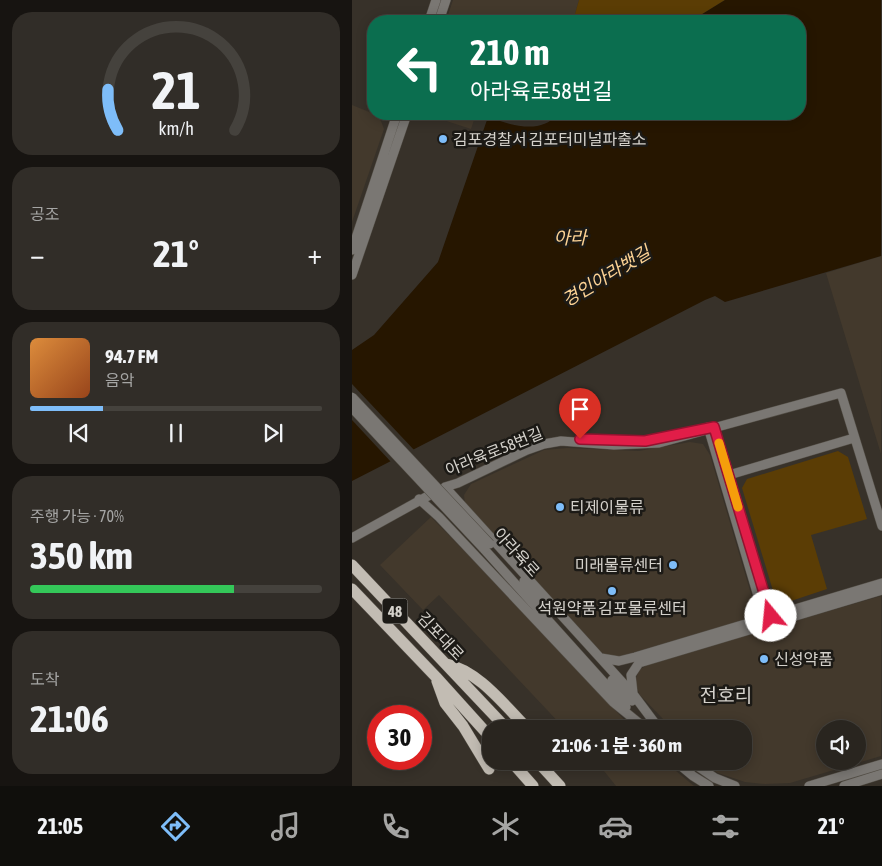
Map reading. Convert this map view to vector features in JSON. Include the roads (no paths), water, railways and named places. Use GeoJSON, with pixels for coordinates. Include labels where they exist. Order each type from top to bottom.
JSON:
{"type":"FeatureCollection","features":[{"type":"Feature","properties":{"kind":"main road","name":"김포대로"},"geometry":{"type":"LineString","coordinates":[[352,565],[499,720]]}},
{"type":"Feature","properties":{"kind":"main road","name":"김포대로"},"geometry":{"type":"LineString","coordinates":[[352,589],[482,728]]}},
{"type":"Feature","properties":{"kind":"main road"},"geometry":{"type":"LineString","coordinates":[[442,660],[461,667],[518,720]]}},
{"type":"Feature","properties":{"kind":"main road"},"geometry":{"type":"LineString","coordinates":[[436,677],[445,703],[463,726],[482,757]]}},
{"type":"Feature","properties":{"kind":"main road"},"geometry":{"type":"LineString","coordinates":[[519,770],[533,786]]}},
{"type":"Feature","properties":{"kind":"main road"},"geometry":{"type":"LineString","coordinates":[[546,770],[556,781],[565,786]]}},
{"type":"Feature","properties":{"kind":"street"},"geometry":{"type":"LineString","coordinates":[[431,15],[436,0]]}},
{"type":"Feature","properties":{"kind":"street"},"geometry":{"type":"LineString","coordinates":[[441,15],[446,0]]}},
{"type":"Feature","properties":{"kind":"street"},"geometry":{"type":"LineString","coordinates":[[353,244],[395,120]]}},
{"type":"Feature","properties":{"kind":"street"},"geometry":{"type":"LineString","coordinates":[[352,275],[405,120]]}},
{"type":"Feature","properties":{"kind":"street","name":"아라육로58번길"},"geometry":{"type":"LineString","coordinates":[[352,538],[419,499],[503,457],[542,441],[568,438],[645,441],[672,437],[841,393],[882,526]]}},
{"type":"Feature","properties":{"kind":"street","name":"아라육로"},"geometry":{"type":"LineString","coordinates":[[352,396],[487,546],[650,720]]}},
{"type":"Feature","properties":{"kind":"street","name":"아라육로"},"geometry":{"type":"LineString","coordinates":[[352,408],[487,546],[638,720]]}},
{"type":"Feature","properties":{"kind":"street"},"geometry":{"type":"LineString","coordinates":[[710,428],[729,475],[769,620]]}},
{"type":"Feature","properties":{"kind":"street"},"geometry":{"type":"LineString","coordinates":[[710,428],[769,620]]}},
{"type":"Feature","properties":{"kind":"street"},"geometry":{"type":"LineString","coordinates":[[729,475],[854,438]]}},
{"type":"Feature","properties":{"kind":"street"},"geometry":{"type":"LineString","coordinates":[[445,487],[633,694],[652,720]]}},
{"type":"Feature","properties":{"kind":"street"},"geometry":{"type":"LineString","coordinates":[[419,499],[439,517],[613,702],[635,720]]}},
{"type":"Feature","properties":{"kind":"street"},"geometry":{"type":"LineString","coordinates":[[439,517],[442,509],[456,501]]}},
{"type":"Feature","properties":{"kind":"street"},"geometry":{"type":"LineString","coordinates":[[633,694],[631,675],[639,663],[882,583]]}},
{"type":"Feature","properties":{"kind":"street"},"geometry":{"type":"LineString","coordinates":[[600,658],[625,660],[882,590]]}},
{"type":"Feature","properties":{"kind":"street"},"geometry":{"type":"LineString","coordinates":[[808,786],[882,764]]}},
{"type":"Feature","properties":{"kind":"street"},"geometry":{"type":"LineString","coordinates":[[686,770],[710,786]]}},
{"type":"Feature","properties":{"kind":"street"},"geometry":{"type":"LineString","coordinates":[[703,770],[715,778],[735,786]]}},
{"type":"Feature","properties":{"kind":"street"},"geometry":{"type":"LineString","coordinates":[[844,786],[882,774]]}},
{"type":"Feature","properties":{"kind":"water","name":"아라"},"geometry":{"type":"Polygon","coordinates":[[[725,0],[881,0],[881,256],[725,302],[715,296],[705,300],[352,481],[352,350],[374,335],[438,262],[487,120],[533,126],[542,125],[551,120],[806,120],[806,15],[701,15],[725,0]]]}},
{"type":"Feature","properties":{"kind":"place","name":"김포경찰서 김포터미널파출소"},"geometry":{"type":"Point","coordinates":[443,139]}},
{"type":"Feature","properties":{"kind":"place","name":"티제이물류"},"geometry":{"type":"Point","coordinates":[560,507]}},
{"type":"Feature","properties":{"kind":"place","name":"미래물류센터"},"geometry":{"type":"Point","coordinates":[673,565]}},
{"type":"Feature","properties":{"kind":"place","name":"석원약품 김포물류센터"},"geometry":{"type":"Point","coordinates":[612,591]}},
{"type":"Feature","properties":{"kind":"place","name":"신성약품"},"geometry":{"type":"Point","coordinates":[764,659]}},
{"type":"Feature","properties":{"kind":"district","name":"전호리"},"geometry":{"type":"Point","coordinates":[726,695]}},
{"type":"Feature","properties":{"kind":"water label","name":"경인아라뱃길"},"geometry":{"type":"Point","coordinates":[606,276]}}]}
